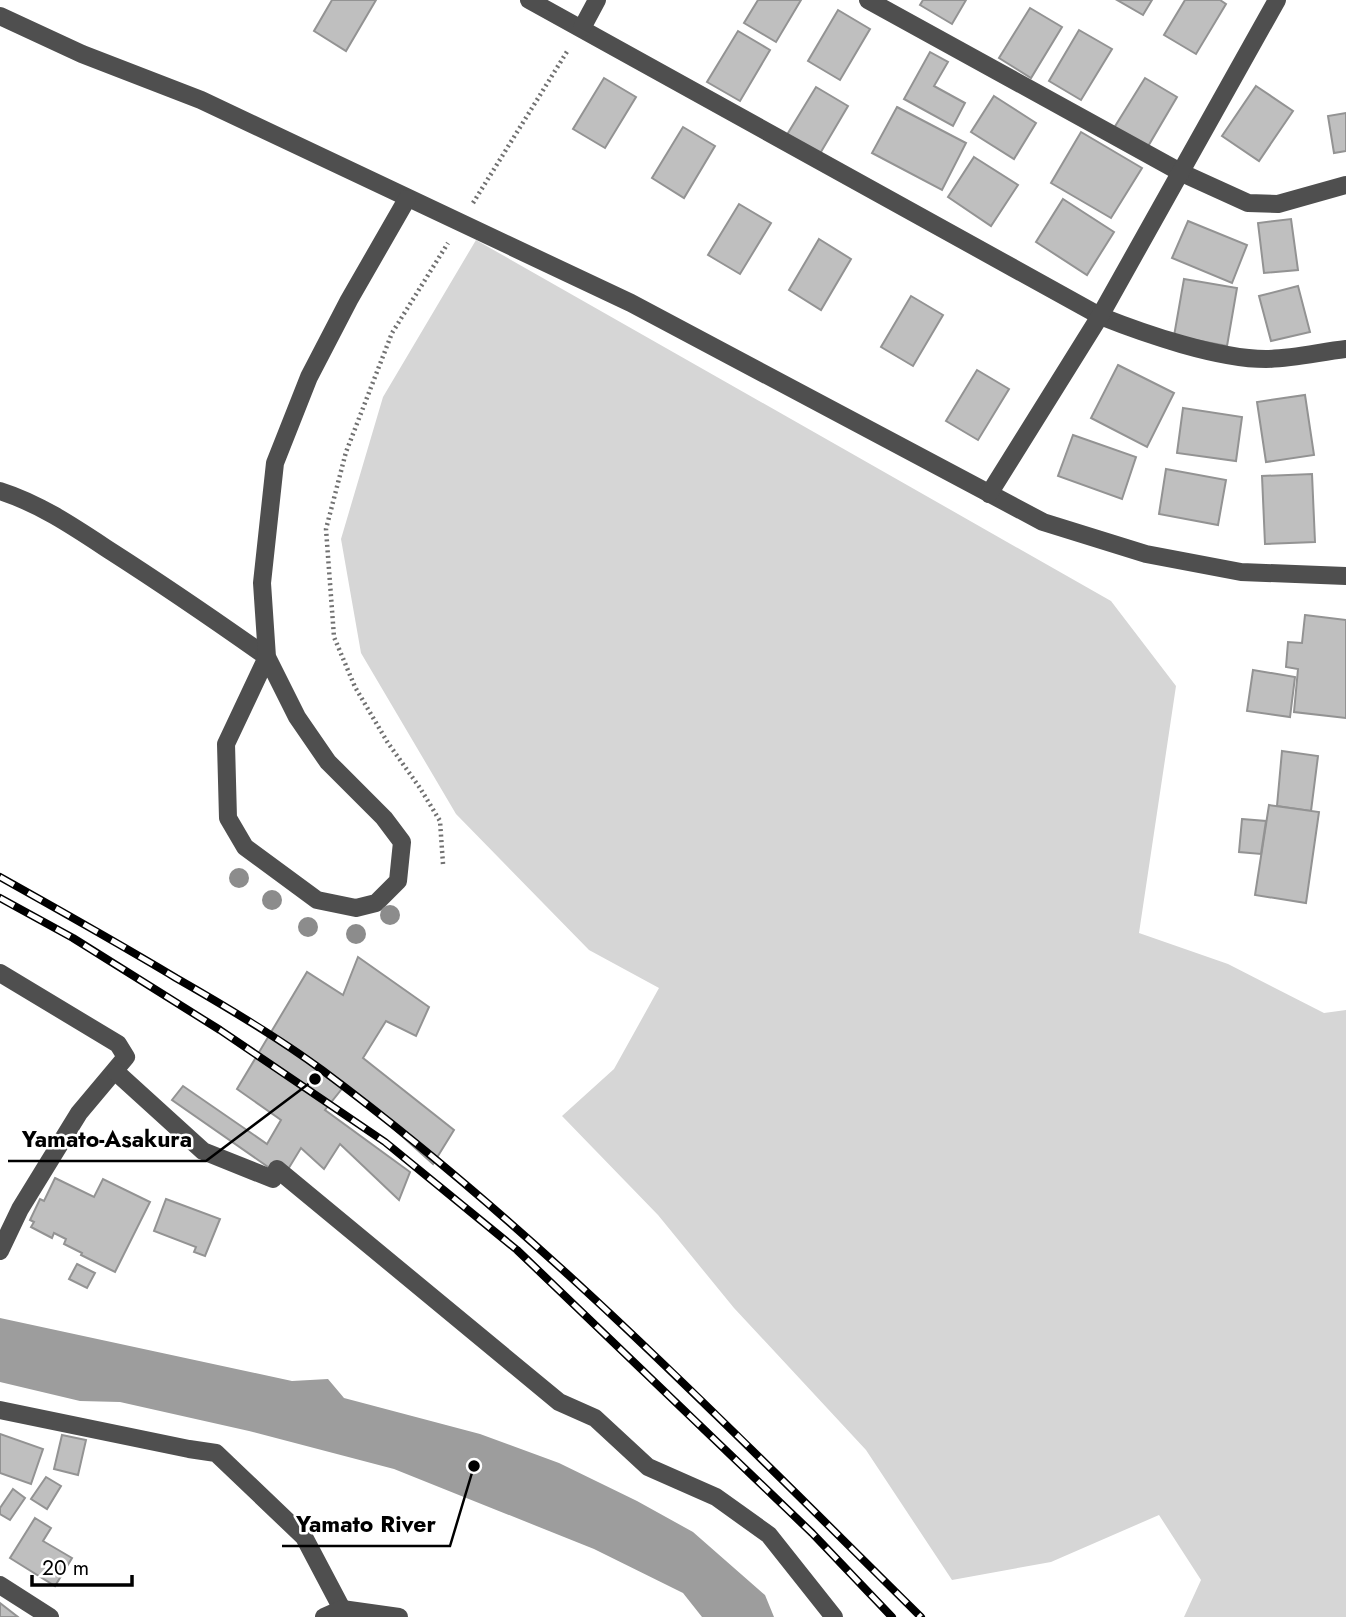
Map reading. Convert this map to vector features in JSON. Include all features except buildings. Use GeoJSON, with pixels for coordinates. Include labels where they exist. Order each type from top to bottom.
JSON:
{"type":"FeatureCollection","features":[{"type":"Feature","properties":{"kind":"street"},"geometry":{"type":"LineString","coordinates":[[529,0],[1100,316],[1210,351],[1243,356],[1266,359],[1346,349]]}},
{"type":"Feature","properties":{"kind":"street"},"geometry":{"type":"LineString","coordinates":[[582,28],[597,0]]}},
{"type":"Feature","properties":{"kind":"street"},"geometry":{"type":"LineString","coordinates":[[869,0],[1182,173],[1248,203],[1278,204],[1346,185]]}},
{"type":"Feature","properties":{"kind":"street"},"geometry":{"type":"LineString","coordinates":[[989,494],[1100,316],[1277,0]]}},
{"type":"Feature","properties":{"kind":"street"},"geometry":{"type":"LineString","coordinates":[[0,16],[82,54],[201,100],[631,303],[1043,522],[1146,554],[1241,572],[1346,576]]}},
{"type":"Feature","properties":{"kind":"street"},"geometry":{"type":"LineString","coordinates":[[267,657],[226,744],[228,818],[245,847],[317,900],[356,908],[376,903],[398,881],[402,842],[384,818],[328,762],[297,717],[267,657],[262,583],[275,463],[309,377],[407,199]]}},
{"type":"Feature","properties":{"kind":"street"},"geometry":{"type":"LineString","coordinates":[[0,491],[20,497],[69,525],[181,596],[267,657]]}},
{"type":"Feature","properties":{"kind":"street"},"geometry":{"type":"LineString","coordinates":[[0,973],[118,1044],[126,1057],[79,1113],[20,1209],[0,1251]]}},
{"type":"Feature","properties":{"kind":"street"},"geometry":{"type":"LineString","coordinates":[[116,1072],[203,1151],[273,1179],[277,1170],[559,1402],[595,1418],[648,1467],[716,1497],[769,1535],[834,1617]]}},
{"type":"Feature","properties":{"kind":"street"},"geometry":{"type":"LineString","coordinates":[[0,1410],[216,1453],[304,1537],[342,1609]]}},
{"type":"Feature","properties":{"kind":"street"},"geometry":{"type":"LineString","coordinates":[[0,1585],[50,1617]]}},
{"type":"Feature","properties":{"kind":"street"},"geometry":{"type":"LineString","coordinates":[[324,1617],[342,1609],[399,1617]]}},
{"type":"Feature","properties":{"kind":"path"},"geometry":{"type":"LineString","coordinates":[[472,204],[582,28]]}},
{"type":"Feature","properties":{"kind":"path"},"geometry":{"type":"LineString","coordinates":[[443,864],[440,821],[388,743],[355,687],[334,637],[326,529],[346,452],[391,333],[450,240]]}},
{"type":"Feature","properties":{"kind":"shaded area"},"geometry":{"type":"Polygon","coordinates":[[[476,240],[1111,601],[1176,686],[1139,933],[1228,964],[1324,1013],[1346,1010],[1346,1617],[1184,1617],[1201,1580],[1159,1515],[1051,1562],[952,1580],[866,1450],[734,1308],[658,1215],[562,1116],[614,1069],[659,988],[589,950],[456,814],[361,653],[341,539],[383,397],[476,240]]]}},
{"type":"Feature","properties":{"kind":"shaded area"},"geometry":{"type":"Polygon","coordinates":[[[0,1318],[292,1381],[328,1379],[344,1398],[480,1434],[559,1463],[693,1532],[765,1595],[774,1617],[702,1617],[683,1593],[594,1549],[394,1469],[249,1431],[120,1402],[80,1401],[0,1382],[0,1318]]]}},
{"type":"Feature","properties":{"kind":"railway"},"geometry":{"type":"LineString","coordinates":[[0,877],[269,1033],[402,1132],[480,1197],[631,1333],[921,1617]]}},
{"type":"Feature","properties":{"kind":"railway"},"geometry":{"type":"LineString","coordinates":[[0,898],[73,938],[220,1030],[385,1142],[517,1250],[812,1533],[892,1617]]}},
{"type":"Feature","properties":{"kind":"place","name":"Yamato-Asakura"},"geometry":{"type":"Point","coordinates":[315,1079]}},
{"type":"Feature","properties":{"kind":"place","name":"Yamato River"},"geometry":{"type":"Point","coordinates":[474,1466]}}]}
